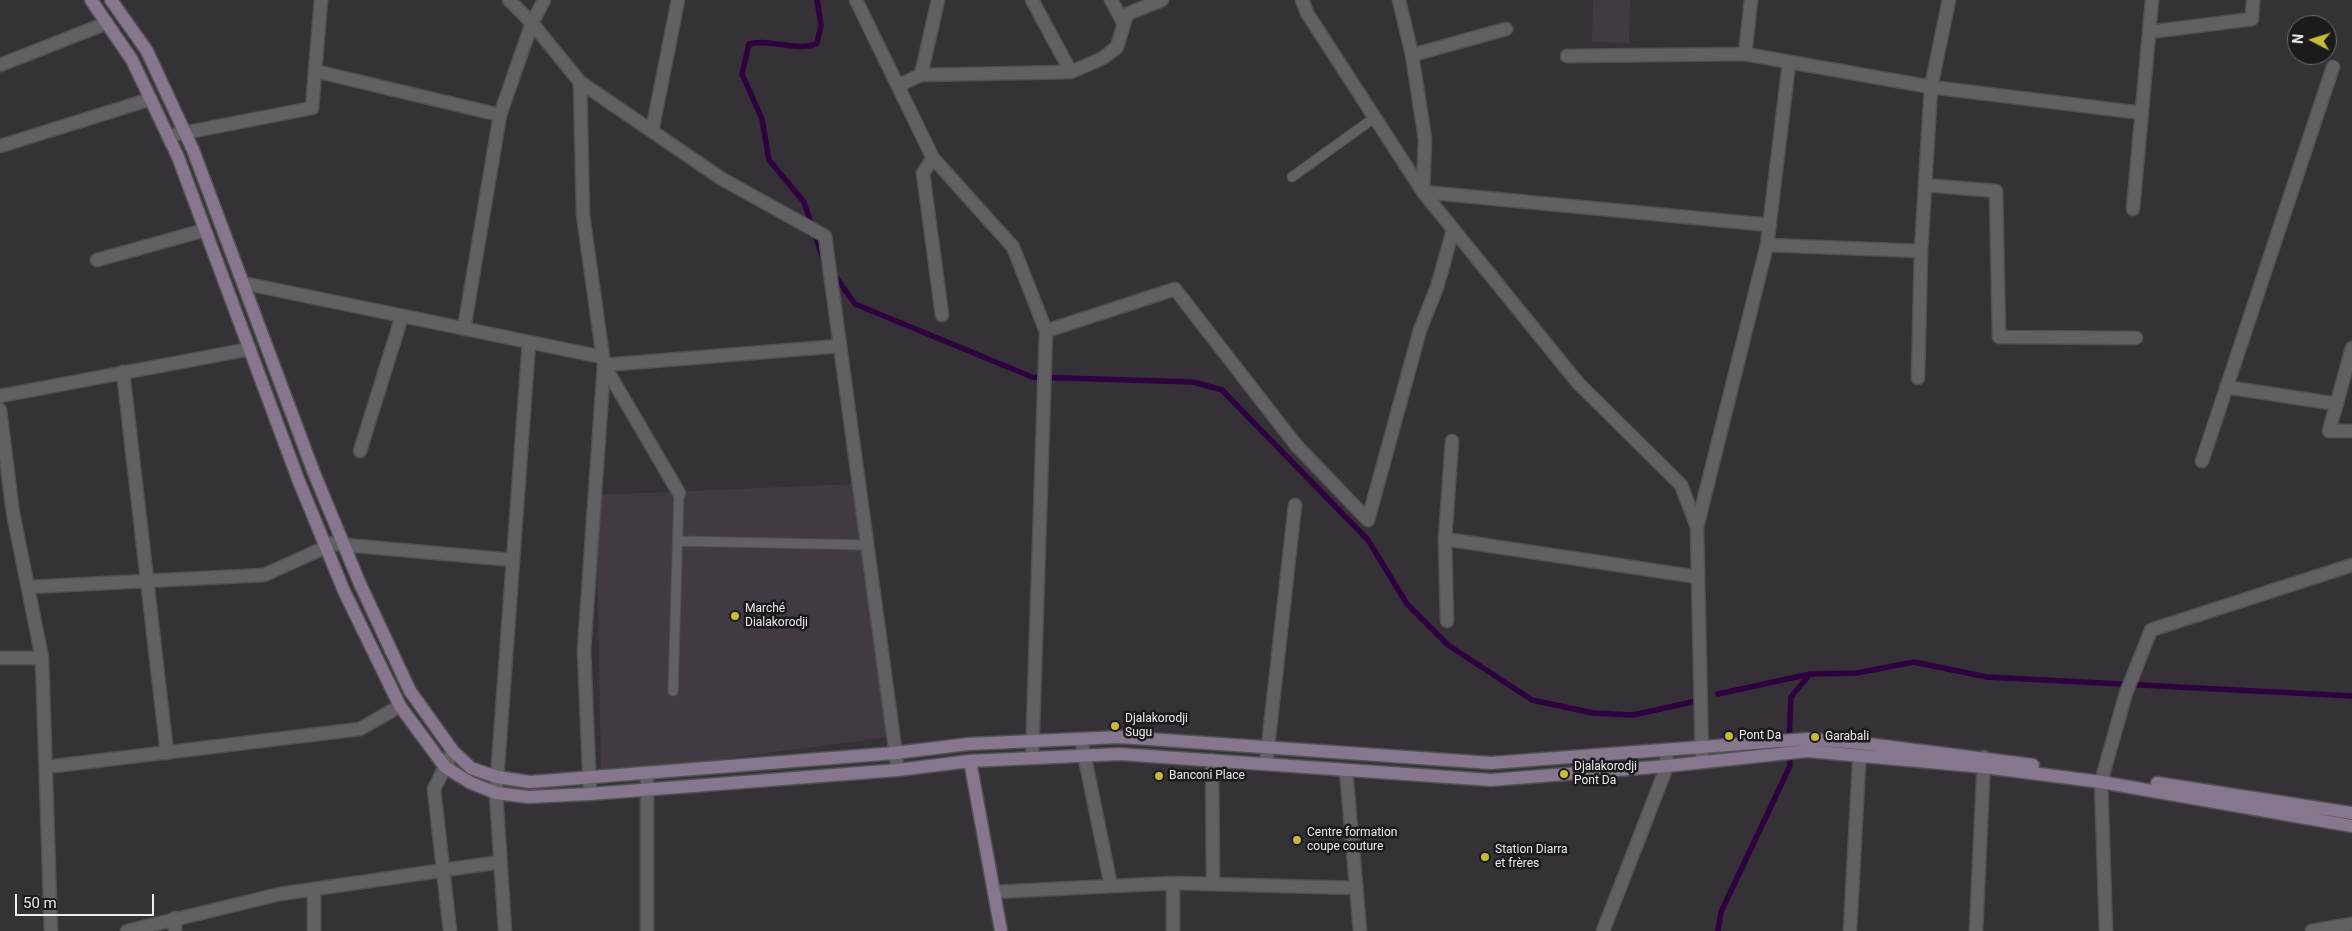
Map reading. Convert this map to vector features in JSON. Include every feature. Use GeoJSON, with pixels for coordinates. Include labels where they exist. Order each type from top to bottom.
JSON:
{"type":"FeatureCollection","features":[{"type":"Feature","properties":{"kind":"main road"},"geometry":{"type":"LineString","coordinates":[[91,0],[132,60],[168,136],[344,591],[400,706],[445,767],[471,783],[496,793],[528,797],[590,794],[898,770],[970,761],[1120,754],[1491,780],[1702,762],[1765,748]]}},
{"type":"Feature","properties":{"kind":"main road"},"geometry":{"type":"LineString","coordinates":[[111,0],[147,51],[185,133],[314,473],[343,544],[410,691],[453,751],[471,768],[497,777],[530,782],[894,754],[968,744],[1120,737],[1491,763],[1701,747],[1765,748],[1807,745],[1984,762],[2352,813]]}},
{"type":"Feature","properties":{"kind":"main road"},"geometry":{"type":"LineString","coordinates":[[970,761],[1001,931]]}},
{"type":"Feature","properties":{"kind":"main road"},"geometry":{"type":"LineString","coordinates":[[2102,779],[2352,826]]}},
{"type":"Feature","properties":{"kind":"street"},"geometry":{"type":"LineString","coordinates":[[168,136],[312,108],[321,0]]}},
{"type":"Feature","properties":{"kind":"street"},"geometry":{"type":"LineString","coordinates":[[509,0],[532,23],[580,82],[722,179],[825,236],[868,545],[894,754],[898,770]]}},
{"type":"Feature","properties":{"kind":"street"},"geometry":{"type":"LineString","coordinates":[[464,329],[500,115],[532,23],[544,0]]}},
{"type":"Feature","properties":{"kind":"street"},"geometry":{"type":"LineString","coordinates":[[652,131],[678,0]]}},
{"type":"Feature","properties":{"kind":"street"},"geometry":{"type":"LineString","coordinates":[[856,0],[933,158],[1013,247],[1046,331],[1032,758]]}},
{"type":"Feature","properties":{"kind":"street"},"geometry":{"type":"LineString","coordinates":[[921,75],[938,0]]}},
{"type":"Feature","properties":{"kind":"street"},"geometry":{"type":"LineString","coordinates":[[1032,0],[1071,72]]}},
{"type":"Feature","properties":{"kind":"street"},"geometry":{"type":"LineString","coordinates":[[1111,0],[1124,24]]}},
{"type":"Feature","properties":{"kind":"street"},"geometry":{"type":"LineString","coordinates":[[898,85],[921,75],[1071,72],[1103,58],[1117,47],[1127,14],[1162,0]]}},
{"type":"Feature","properties":{"kind":"street"},"geometry":{"type":"LineString","coordinates":[[1302,0],[1307,13],[1423,192],[1578,383],[1680,484],[1697,527]]}},
{"type":"Feature","properties":{"kind":"street"},"geometry":{"type":"LineString","coordinates":[[1399,0],[1412,55],[1425,140],[1423,192]]}},
{"type":"Feature","properties":{"kind":"street"},"geometry":{"type":"LineString","coordinates":[[1745,54],[1751,0]]}},
{"type":"Feature","properties":{"kind":"street"},"geometry":{"type":"LineString","coordinates":[[1918,378],[1921,251],[1931,87],[1949,0]]}},
{"type":"Feature","properties":{"kind":"street"},"geometry":{"type":"LineString","coordinates":[[2133,209],[2152,0]]}},
{"type":"Feature","properties":{"kind":"street"},"geometry":{"type":"LineString","coordinates":[[2149,32],[2252,19],[2253,0]]}},
{"type":"Feature","properties":{"kind":"street"},"geometry":{"type":"LineString","coordinates":[[0,64],[107,23]]}},
{"type":"Feature","properties":{"kind":"street"},"geometry":{"type":"LineString","coordinates":[[1412,55],[1506,29]]}},
{"type":"Feature","properties":{"kind":"street"},"geometry":{"type":"LineString","coordinates":[[1567,56],[1745,54],[1931,87],[2142,114]]}},
{"type":"Feature","properties":{"kind":"street"},"geometry":{"type":"LineString","coordinates":[[1702,762],[1697,527],[1767,246],[1789,63]]}},
{"type":"Feature","properties":{"kind":"street"},"geometry":{"type":"LineString","coordinates":[[2202,461],[2333,67]]}},
{"type":"Feature","properties":{"kind":"street"},"geometry":{"type":"LineString","coordinates":[[315,71],[500,115]]}},
{"type":"Feature","properties":{"kind":"street"},"geometry":{"type":"LineString","coordinates":[[580,82],[583,215],[603,361],[584,650],[590,794]]}},
{"type":"Feature","properties":{"kind":"street"},"geometry":{"type":"LineString","coordinates":[[0,146],[151,99]]}},
{"type":"Feature","properties":{"kind":"street"},"geometry":{"type":"LineString","coordinates":[[933,158],[923,173],[942,314]]}},
{"type":"Feature","properties":{"kind":"street"},"geometry":{"type":"LineString","coordinates":[[1925,185],[1996,191],[1999,337],[2136,338]]}},
{"type":"Feature","properties":{"kind":"street"},"geometry":{"type":"LineString","coordinates":[[1423,192],[1770,226]]}},
{"type":"Feature","properties":{"kind":"street"},"geometry":{"type":"LineString","coordinates":[[98,260],[205,230]]}},
{"type":"Feature","properties":{"kind":"street"},"geometry":{"type":"LineString","coordinates":[[1046,331],[1175,289],[1296,444],[1368,520],[1420,330],[1437,287],[1453,230]]}},
{"type":"Feature","properties":{"kind":"street"},"geometry":{"type":"LineString","coordinates":[[1767,246],[1921,251]]}},
{"type":"Feature","properties":{"kind":"street"},"geometry":{"type":"LineString","coordinates":[[243,283],[529,342],[603,361],[840,346]]}},
{"type":"Feature","properties":{"kind":"street"},"geometry":{"type":"LineString","coordinates":[[360,451],[402,316]]}},
{"type":"Feature","properties":{"kind":"street"},"geometry":{"type":"LineString","coordinates":[[505,931],[496,793],[529,342]]}},
{"type":"Feature","properties":{"kind":"street"},"geometry":{"type":"LineString","coordinates":[[2352,348],[2329,430],[2352,431]]}},
{"type":"Feature","properties":{"kind":"street"},"geometry":{"type":"LineString","coordinates":[[0,396],[250,349]]}},
{"type":"Feature","properties":{"kind":"street"},"geometry":{"type":"LineString","coordinates":[[603,361],[679,493]]}},
{"type":"Feature","properties":{"kind":"street"},"geometry":{"type":"LineString","coordinates":[[123,372],[167,753]]}},
{"type":"Feature","properties":{"kind":"street"},"geometry":{"type":"LineString","coordinates":[[2226,387],[2337,404]]}},
{"type":"Feature","properties":{"kind":"street"},"geometry":{"type":"LineString","coordinates":[[0,410],[13,513],[42,658],[51,931]]}},
{"type":"Feature","properties":{"kind":"street"},"geometry":{"type":"LineString","coordinates":[[1448,621],[1445,539],[1452,441]]}},
{"type":"Feature","properties":{"kind":"street"},"geometry":{"type":"LineString","coordinates":[[1266,764],[1295,505]]}},
{"type":"Feature","properties":{"kind":"street"},"geometry":{"type":"LineString","coordinates":[[1445,539],[1698,576]]}},
{"type":"Feature","properties":{"kind":"street"},"geometry":{"type":"LineString","coordinates":[[28,588],[264,575],[325,545],[343,544],[513,560]]}},
{"type":"Feature","properties":{"kind":"street"},"geometry":{"type":"LineString","coordinates":[[2106,931],[2102,779],[2126,692],[2151,630],[2352,566]]}},
{"type":"Feature","properties":{"kind":"street"},"geometry":{"type":"LineString","coordinates":[[0,658],[42,658]]}},
{"type":"Feature","properties":{"kind":"street"},"geometry":{"type":"LineString","coordinates":[[46,767],[360,729],[400,706]]}},
{"type":"Feature","properties":{"kind":"street"},"geometry":{"type":"LineString","coordinates":[[1080,739],[1111,886]]}},
{"type":"Feature","properties":{"kind":"street"},"geometry":{"type":"LineString","coordinates":[[968,744],[970,761]]}},
{"type":"Feature","properties":{"kind":"street"},"geometry":{"type":"LineString","coordinates":[[1850,931],[1860,749]]}},
{"type":"Feature","properties":{"kind":"street"},"geometry":{"type":"LineString","coordinates":[[1603,931],[1667,766],[1666,750]]}},
{"type":"Feature","properties":{"kind":"street"},"geometry":{"type":"LineString","coordinates":[[450,931],[434,789],[453,751]]}},
{"type":"Feature","properties":{"kind":"street"},"geometry":{"type":"LineString","coordinates":[[1212,760],[1213,884]]}},
{"type":"Feature","properties":{"kind":"street"},"geometry":{"type":"LineString","coordinates":[[1976,931],[1984,762]]}},
{"type":"Feature","properties":{"kind":"street"},"geometry":{"type":"LineString","coordinates":[[1346,770],[1360,931]]}},
{"type":"Feature","properties":{"kind":"street"},"geometry":{"type":"LineString","coordinates":[[647,774],[648,931]]}},
{"type":"Feature","properties":{"kind":"street"},"geometry":{"type":"LineString","coordinates":[[127,931],[174,918],[280,894],[500,862]]}},
{"type":"Feature","properties":{"kind":"street"},"geometry":{"type":"LineString","coordinates":[[1173,883],[1173,931]]}},
{"type":"Feature","properties":{"kind":"street"},"geometry":{"type":"LineString","coordinates":[[994,892],[1173,883],[1356,888]]}},
{"type":"Feature","properties":{"kind":"street"},"geometry":{"type":"LineString","coordinates":[[314,889],[314,931]]}},
{"type":"Feature","properties":{"kind":"street"},"geometry":{"type":"LineString","coordinates":[[174,918],[175,931]]}},
{"type":"Feature","properties":{"kind":"street"},"geometry":{"type":"LineString","coordinates":[[2312,931],[2352,924]]}},
{"type":"Feature","properties":{"kind":"lane"},"geometry":{"type":"LineString","coordinates":[[1292,177],[1374,118]]}},
{"type":"Feature","properties":{"kind":"lane"},"geometry":{"type":"LineString","coordinates":[[673,691],[679,493]]}},
{"type":"Feature","properties":{"kind":"lane"},"geometry":{"type":"LineString","coordinates":[[678,541],[868,545]]}},
{"type":"Feature","properties":{"kind":"shaded area"},"geometry":{"type":"Polygon","coordinates":[[[1593,0],[1630,0],[1629,43],[1592,42],[1593,0]]]}},
{"type":"Feature","properties":{"kind":"shaded area","name":"Marché Dialakorodji"},"geometry":{"type":"Polygon","coordinates":[[[854,484],[888,737],[601,775],[596,495],[854,484]]]}},
{"type":"Feature","properties":{"kind":"waterway"},"geometry":{"type":"LineString","coordinates":[[817,0],[821,25],[817,43],[802,47],[767,43],[749,44],[742,74],[762,119],[769,160],[804,202],[824,262]]}},
{"type":"Feature","properties":{"kind":"waterway"},"geometry":{"type":"LineString","coordinates":[[833,273],[855,304],[1032,377],[1193,382],[1222,390],[1368,540],[1407,604],[1448,645],[1532,700],[1593,713],[1633,715],[1692,702]]}},
{"type":"Feature","properties":{"kind":"waterway"},"geometry":{"type":"LineString","coordinates":[[1718,694],[1810,674],[1857,673],[1914,662],[1987,677],[2352,696]]}},
{"type":"Feature","properties":{"kind":"waterway"},"geometry":{"type":"LineString","coordinates":[[1789,740],[1791,697],[1810,674]]}},
{"type":"Feature","properties":{"kind":"waterway"},"geometry":{"type":"LineString","coordinates":[[1718,931],[1721,912],[1790,766],[1789,752]]}},
{"type":"Feature","properties":{"kind":"place","name":"Marché Dialakorodji"},"geometry":{"type":"Point","coordinates":[735,616]}},
{"type":"Feature","properties":{"kind":"place","name":"Djalakorodji Sugu"},"geometry":{"type":"Point","coordinates":[1115,726]}},
{"type":"Feature","properties":{"kind":"place","name":"Pont Da"},"geometry":{"type":"Point","coordinates":[1729,736]}},
{"type":"Feature","properties":{"kind":"place","name":"Garabali"},"geometry":{"type":"Point","coordinates":[1815,737]}},
{"type":"Feature","properties":{"kind":"place","name":"Djalakorodji Pont Da"},"geometry":{"type":"Point","coordinates":[1564,774]}},
{"type":"Feature","properties":{"kind":"place","name":"Banconi Place"},"geometry":{"type":"Point","coordinates":[1159,776]}},
{"type":"Feature","properties":{"kind":"place","name":"Centre formation coupe couture"},"geometry":{"type":"Point","coordinates":[1297,840]}},
{"type":"Feature","properties":{"kind":"place","name":"Station Diarra et frères"},"geometry":{"type":"Point","coordinates":[1485,857]}}]}
